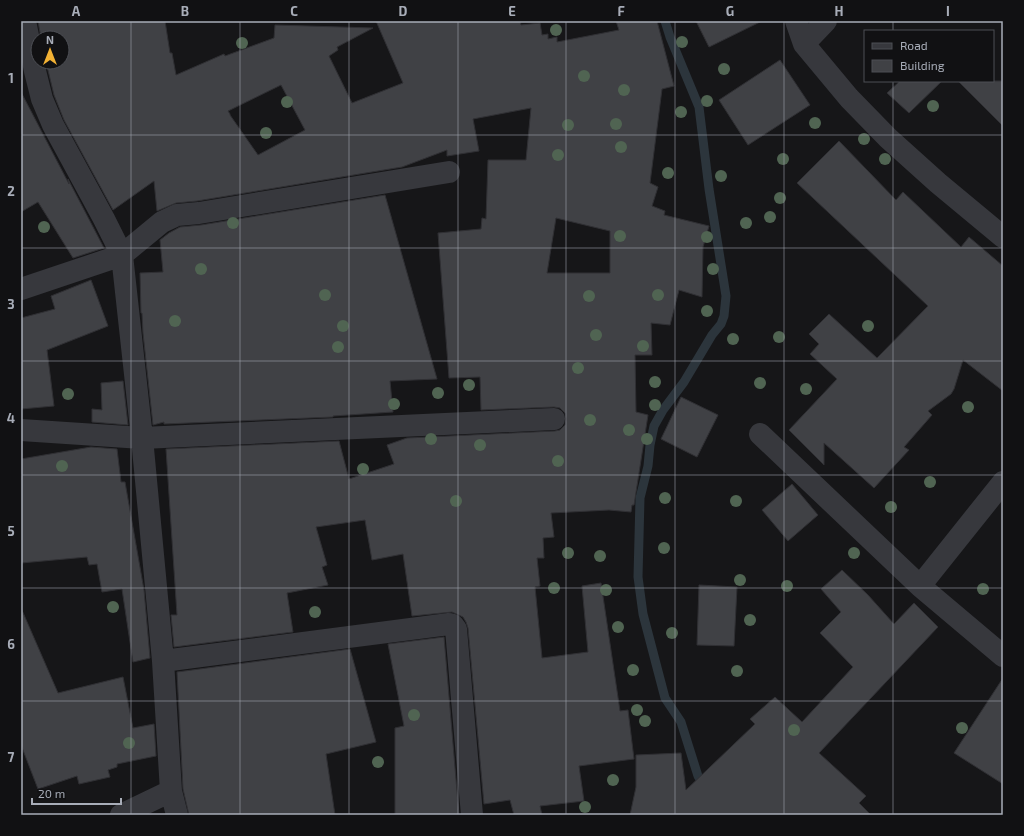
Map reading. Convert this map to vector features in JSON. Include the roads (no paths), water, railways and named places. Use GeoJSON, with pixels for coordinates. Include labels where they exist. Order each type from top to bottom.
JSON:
{"type":"FeatureCollection","features":[{"type":"Feature","properties":{"kind":"street"},"geometry":{"type":"LineString","coordinates":[[25,21],[28,72],[53,125],[122,255],[142,438],[163,661],[171,791],[177,815]]}},
{"type":"Feature","properties":{"kind":"street"},"geometry":{"type":"LineString","coordinates":[[796,21],[804,44],[849,98],[888,138],[938,183],[1003,237]]}},
{"type":"Feature","properties":{"kind":"street"},"geometry":{"type":"LineString","coordinates":[[804,44],[826,21]]}},
{"type":"Feature","properties":{"kind":"street"},"geometry":{"type":"LineString","coordinates":[[21,289],[122,255],[162,222],[177,215],[199,213],[449,172]]}},
{"type":"Feature","properties":{"kind":"street"},"geometry":{"type":"LineString","coordinates":[[21,430],[142,438],[554,419]]}},
{"type":"Feature","properties":{"kind":"street"},"geometry":{"type":"LineString","coordinates":[[760,434],[920,586],[1003,656]]}},
{"type":"Feature","properties":{"kind":"street"},"geometry":{"type":"LineString","coordinates":[[920,586],[1003,482]]}},
{"type":"Feature","properties":{"kind":"street"},"geometry":{"type":"LineString","coordinates":[[163,661],[449,624],[453,625],[456,629],[472,815]]}},
{"type":"Feature","properties":{"kind":"street"},"geometry":{"type":"LineString","coordinates":[[121,815],[171,791]]}},
{"type":"Feature","properties":{"kind":"waterway"},"geometry":{"type":"LineString","coordinates":[[665,21],[670,37],[699,107],[709,189],[726,296],[724,316],[721,324],[712,335],[684,382],[663,410],[654,426],[648,466],[640,498],[638,577],[643,614],[665,698],[681,722],[698,776],[706,788]]}}]}
